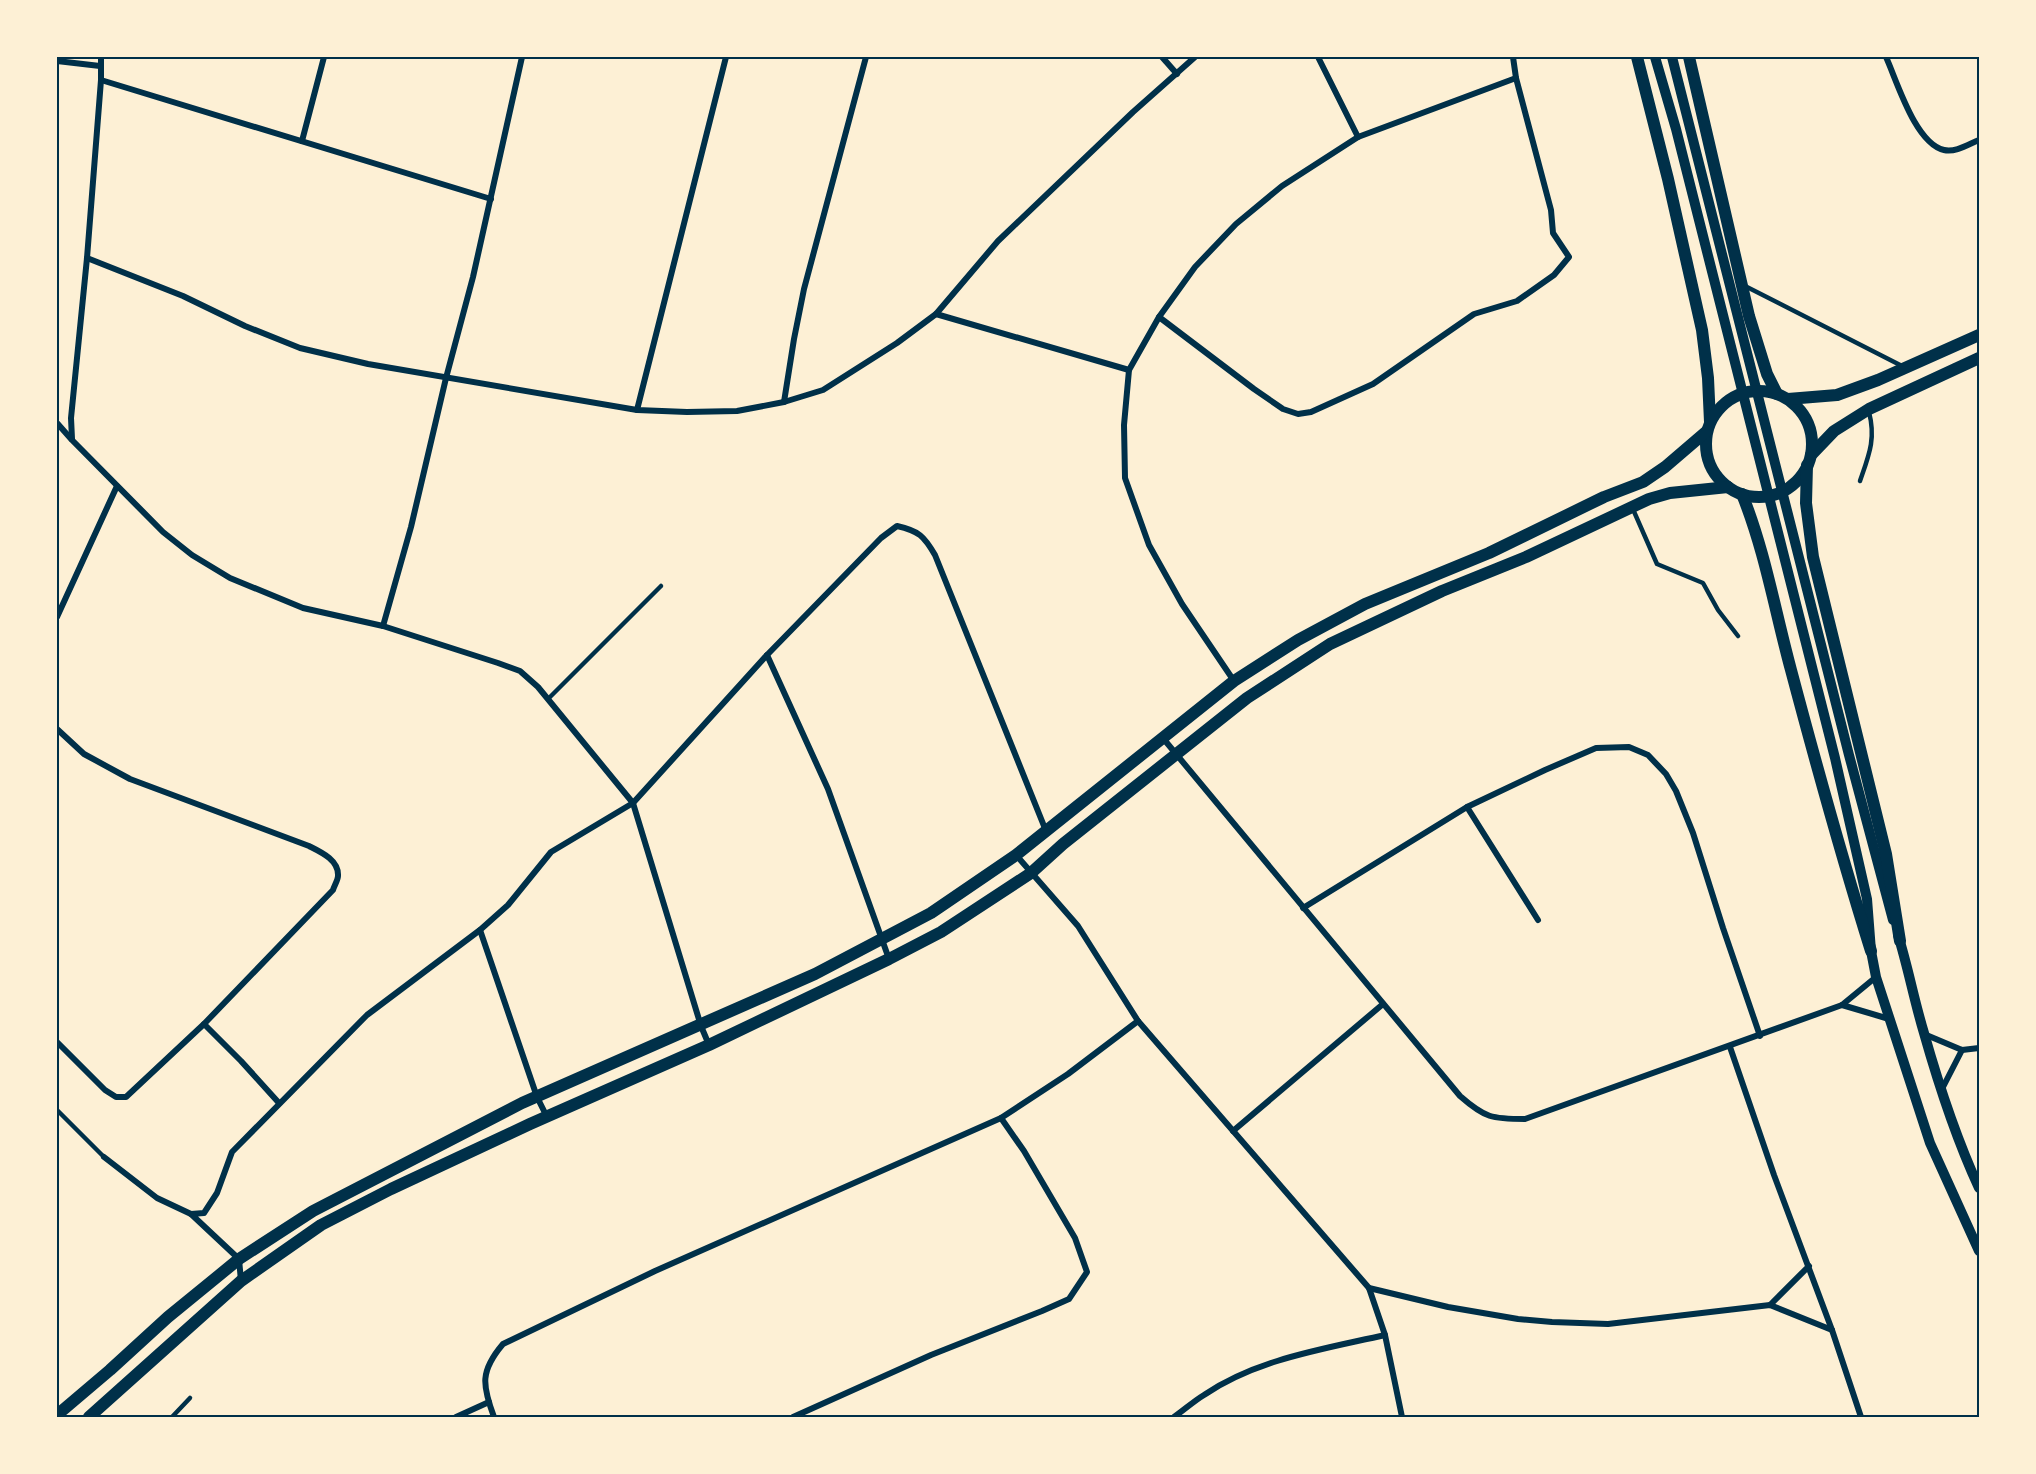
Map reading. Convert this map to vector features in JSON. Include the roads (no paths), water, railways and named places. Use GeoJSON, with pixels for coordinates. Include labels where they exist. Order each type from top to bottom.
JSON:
{"type":"FeatureCollection","features":[{"type":"Feature","properties":{"kind":"main road"},"geometry":{"type":"LineString","coordinates":[[1637,57],[1668,179],[1702,330],[1708,378],[1706,447],[1709,462],[1717,476],[1728,487],[1742,494],[1758,496],[1773,495],[1787,489],[1799,478],[1809,460],[1834,431],[1869,409],[1979,358]]}},
{"type":"Feature","properties":{"kind":"main road"},"geometry":{"type":"LineString","coordinates":[[1689,57],[1755,337],[1767,374],[1782,396],[1803,414],[1811,434],[1806,503],[1813,557],[1886,854],[1900,941]]}},
{"type":"Feature","properties":{"kind":"main road"},"geometry":{"type":"LineString","coordinates":[[57,1415],[239,1258],[313,1211],[537,1097],[815,974],[931,913],[1016,855],[1234,681],[1298,640],[1365,604],[1478,557],[1604,497],[1643,482],[1665,467],[1708,427],[1722,406],[1738,395],[1757,390],[1782,396],[1837,394],[1878,380],[1979,335]]}},
{"type":"Feature","properties":{"kind":"main road"},"geometry":{"type":"LineString","coordinates":[[89,1417],[241,1281],[321,1225],[547,1117],[709,1045],[941,932],[1030,873],[1063,844],[1247,698],[1330,644],[1442,591],[1526,557],[1632,507],[1670,493],[1728,487]]}},
{"type":"Feature","properties":{"kind":"main road"},"geometry":{"type":"LineString","coordinates":[[1742,494],[1764,557],[1818,773],[1871,951]]}},
{"type":"Feature","properties":{"kind":"street"},"geometry":{"type":"LineString","coordinates":[[72,440],[71,418],[87,258],[101,57]]}},
{"type":"Feature","properties":{"kind":"street"},"geometry":{"type":"LineString","coordinates":[[302,141],[324,57]]}},
{"type":"Feature","properties":{"kind":"street"},"geometry":{"type":"LineString","coordinates":[[383,626],[414,517],[491,199],[522,57]]}},
{"type":"Feature","properties":{"kind":"street"},"geometry":{"type":"LineString","coordinates":[[637,410],[726,57]]}},
{"type":"Feature","properties":{"kind":"street"},"geometry":{"type":"LineString","coordinates":[[784,402],[804,289],[866,57]]}},
{"type":"Feature","properties":{"kind":"street"},"geometry":{"type":"LineString","coordinates":[[1162,57],[1177,74]]}},
{"type":"Feature","properties":{"kind":"street"},"geometry":{"type":"LineString","coordinates":[[87,258],[172,291],[245,326],[300,348],[368,364],[637,410],[737,411],[784,402],[823,390],[897,343],[936,314],[998,241],[1082,160],[1195,57]]}},
{"type":"Feature","properties":{"kind":"street"},"geometry":{"type":"LineString","coordinates":[[1318,57],[1358,137]]}},
{"type":"Feature","properties":{"kind":"street"},"geometry":{"type":"LineString","coordinates":[[1159,317],[1254,389],[1283,409],[1298,414],[1311,412],[1373,384],[1474,314],[1517,301],[1554,275],[1569,257],[1553,233],[1551,210],[1516,78],[1513,57]]}},
{"type":"Feature","properties":{"kind":"street"},"geometry":{"type":"LineString","coordinates":[[1655,57],[1676,129],[1835,758],[1867,899],[1871,951],[1876,977],[1930,1143],[1979,1251]]}},
{"type":"Feature","properties":{"kind":"street"},"geometry":{"type":"LineString","coordinates":[[1672,57],[1887,903],[1900,941],[1924,1034],[1960,1148],[1979,1188]]}},
{"type":"Feature","properties":{"kind":"street"},"geometry":{"type":"LineString","coordinates":[[1886,57],[1914,122],[1930,143],[1944,150],[1956,150],[1979,140]]}},
{"type":"Feature","properties":{"kind":"street"},"geometry":{"type":"LineString","coordinates":[[57,61],[100,66]]}},
{"type":"Feature","properties":{"kind":"street"},"geometry":{"type":"LineString","coordinates":[[1234,681],[1182,604],[1149,545],[1125,478],[1124,426],[1129,370],[1159,317],[1194,267],[1236,224],[1282,186],[1358,137],[1516,78]]}},
{"type":"Feature","properties":{"kind":"street"},"geometry":{"type":"LineString","coordinates":[[101,80],[491,199]]}},
{"type":"Feature","properties":{"kind":"street"},"geometry":{"type":"LineString","coordinates":[[936,314],[1129,370]]}},
{"type":"Feature","properties":{"kind":"street"},"geometry":{"type":"LineString","coordinates":[[57,423],[117,486],[177,543],[230,578],[303,608],[383,626],[520,671],[538,687],[633,803],[701,1026],[709,1045]]}},
{"type":"Feature","properties":{"kind":"street"},"geometry":{"type":"LineString","coordinates":[[57,617],[117,486]]}},
{"type":"Feature","properties":{"kind":"street"},"geometry":{"type":"LineString","coordinates":[[191,1214],[204,1213],[217,1193],[232,1152],[367,1015],[480,930],[508,905],[551,852],[633,803],[766,655],[881,538],[897,526],[914,530],[926,539],[934,555],[1046,832]]}},
{"type":"Feature","properties":{"kind":"street"},"geometry":{"type":"LineString","coordinates":[[766,655],[828,789],[889,959]]}},
{"type":"Feature","properties":{"kind":"street"},"geometry":{"type":"LineString","coordinates":[[57,729],[84,754],[130,779],[317,850],[335,864],[338,876],[333,890],[204,1024],[126,1097],[116,1097],[105,1090],[57,1042]]}},
{"type":"Feature","properties":{"kind":"street"},"geometry":{"type":"LineString","coordinates":[[1162,737],[1460,1096],[1478,1112],[1497,1119],[1525,1119],[1760,1036],[1842,1005],[1876,977]]}},
{"type":"Feature","properties":{"kind":"street"},"geometry":{"type":"LineString","coordinates":[[1303,908],[1467,807],[1596,748],[1629,747],[1648,755],[1671,782],[1693,833],[1760,1036]]}},
{"type":"Feature","properties":{"kind":"street"},"geometry":{"type":"LineString","coordinates":[[1467,807],[1538,920]]}},
{"type":"Feature","properties":{"kind":"street"},"geometry":{"type":"LineString","coordinates":[[1016,855],[1078,926],[1137,1021],[1369,1288],[1385,1335],[1402,1417]]}},
{"type":"Feature","properties":{"kind":"street"},"geometry":{"type":"LineString","coordinates":[[480,930],[537,1097],[547,1117]]}},
{"type":"Feature","properties":{"kind":"street"},"geometry":{"type":"LineString","coordinates":[[1233,1131],[1383,1004]]}},
{"type":"Feature","properties":{"kind":"street"},"geometry":{"type":"LineString","coordinates":[[1842,1005],[1889,1019]]}},
{"type":"Feature","properties":{"kind":"street"},"geometry":{"type":"LineString","coordinates":[[494,1417],[489,1402],[485,1371],[491,1358],[503,1344],[654,1271],[1001,1118],[1068,1074],[1137,1021]]}},
{"type":"Feature","properties":{"kind":"street"},"geometry":{"type":"LineString","coordinates":[[204,1024],[279,1103]]}},
{"type":"Feature","properties":{"kind":"street"},"geometry":{"type":"LineString","coordinates":[[1924,1034],[1962,1050],[1979,1048]]}},
{"type":"Feature","properties":{"kind":"street"},"geometry":{"type":"LineString","coordinates":[[1730,1047],[1774,1175],[1832,1330],[1860,1417]]}},
{"type":"Feature","properties":{"kind":"street"},"geometry":{"type":"LineString","coordinates":[[1942,1089],[1962,1050]]}},
{"type":"Feature","properties":{"kind":"street"},"geometry":{"type":"LineString","coordinates":[[793,1417],[931,1355],[1069,1299],[1087,1272],[1075,1238],[1024,1151],[1001,1118]]}},
{"type":"Feature","properties":{"kind":"street"},"geometry":{"type":"LineString","coordinates":[[104,1156],[157,1198],[191,1214],[239,1258],[241,1281]]}},
{"type":"Feature","properties":{"kind":"street"},"geometry":{"type":"LineString","coordinates":[[1770,1305],[1809,1266]]}},
{"type":"Feature","properties":{"kind":"street"},"geometry":{"type":"LineString","coordinates":[[1369,1288],[1448,1307],[1518,1319],[1552,1322],[1608,1324],[1770,1305],[1832,1330]]}},
{"type":"Feature","properties":{"kind":"street"},"geometry":{"type":"LineString","coordinates":[[1174,1417],[1205,1394],[1242,1374],[1296,1356],[1385,1335]]}},
{"type":"Feature","properties":{"kind":"street"},"geometry":{"type":"LineString","coordinates":[[456,1417],[489,1402]]}},
{"type":"Feature","properties":{"kind":"lane"},"geometry":{"type":"LineString","coordinates":[[1741,284],[1906,368]]}},
{"type":"Feature","properties":{"kind":"lane"},"geometry":{"type":"LineString","coordinates":[[1860,481],[1872,445],[1873,427],[1869,409]]}},
{"type":"Feature","properties":{"kind":"lane"},"geometry":{"type":"LineString","coordinates":[[1632,507],[1657,564],[1703,583],[1718,610],[1738,636]]}},
{"type":"Feature","properties":{"kind":"lane"},"geometry":{"type":"LineString","coordinates":[[548,699],[661,586]]}},
{"type":"Feature","properties":{"kind":"lane"},"geometry":{"type":"LineString","coordinates":[[57,1110],[104,1156]]}},
{"type":"Feature","properties":{"kind":"lane"},"geometry":{"type":"LineString","coordinates":[[172,1417],[190,1398]]}}]}
